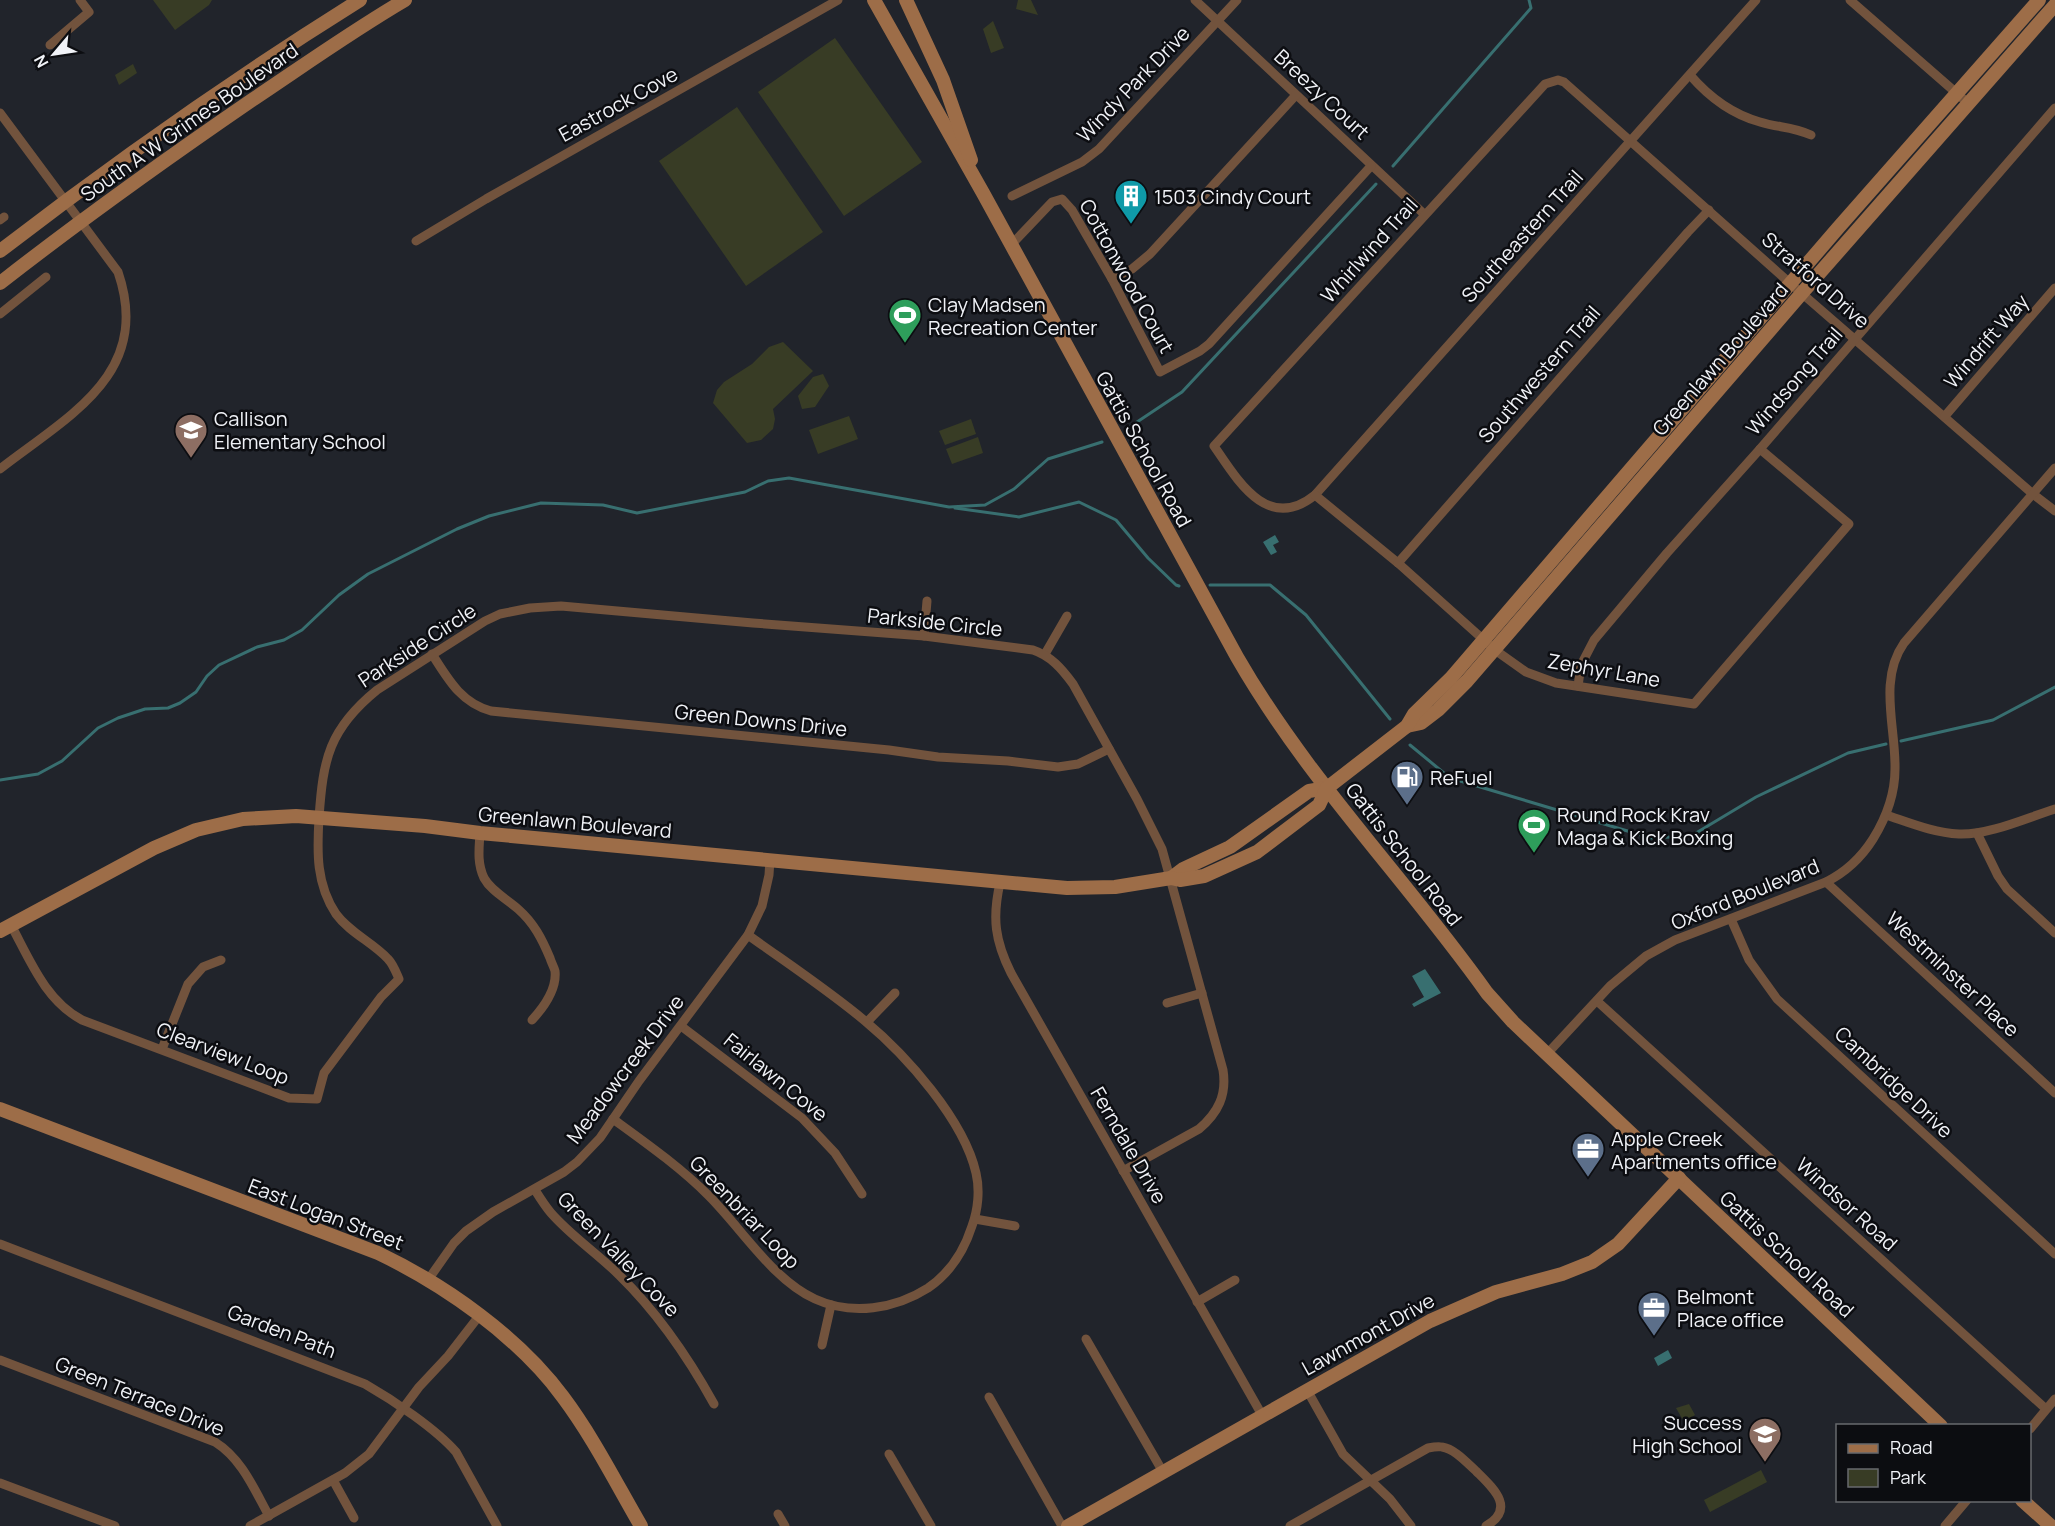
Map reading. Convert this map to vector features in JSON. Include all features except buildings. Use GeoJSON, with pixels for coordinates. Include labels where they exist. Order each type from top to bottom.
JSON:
{"type":"FeatureCollection","features":[{"type":"Feature","properties":{"kind":"main road","name":"South A W Grimes Boulevard"},"geometry":{"type":"LineString","coordinates":[[0,251],[180,117],[270,56],[360,0]]}},
{"type":"Feature","properties":{"kind":"main road","name":"South A W Grimes Boulevard"},"geometry":{"type":"LineString","coordinates":[[0,283],[80,221],[185,146],[355,30],[405,0]]}},
{"type":"Feature","properties":{"kind":"main road","name":"Gattis School Road"},"geometry":{"type":"LineString","coordinates":[[874,0],[983,193],[1253,686],[1288,737],[1487,993],[1513,1022],[1940,1424]]}},
{"type":"Feature","properties":{"kind":"main road","name":"Gattis School Road"},"geometry":{"type":"LineString","coordinates":[[906,0],[944,81],[983,193]]}},
{"type":"Feature","properties":{"kind":"main road","name":"Greenlawn Boulevard"},"geometry":{"type":"LineString","coordinates":[[1407,726],[1421,723],[1438,710],[1495,650],[1957,94],[2039,0]]}},
{"type":"Feature","properties":{"kind":"main road","name":"Greenlawn Boulevard"},"geometry":{"type":"LineString","coordinates":[[5,928],[154,848],[196,830],[243,819],[272,816],[319,817],[425,826],[1000,883],[1091,889],[1204,876],[1257,852],[1319,805],[1327,788],[1407,726],[1414,714],[1450,678],[1797,288],[1969,104],[2055,4]]}},
{"type":"Feature","properties":{"kind":"main road","name":"Greenlawn Boulevard"},"geometry":{"type":"LineString","coordinates":[[1171,878],[1184,869],[1230,847],[1309,791],[1327,788]]}},
{"type":"Feature","properties":{"kind":"main road","name":"East Logan Street"},"geometry":{"type":"LineString","coordinates":[[0,1109],[378,1253],[406,1266],[428,1280],[501,1332],[532,1360],[578,1418],[641,1526]]}},
{"type":"Feature","properties":{"kind":"main road","name":"Lawnmont Drive"},"geometry":{"type":"LineString","coordinates":[[1068,1526],[1458,1307],[1496,1292],[1562,1274],[1592,1262],[1618,1244],[1679,1178]]}},
{"type":"Feature","properties":{"kind":"main road"},"geometry":{"type":"LineString","coordinates":[[2024,1502],[2051,1526]]}},
{"type":"Feature","properties":{"kind":"street"},"geometry":{"type":"LineString","coordinates":[[50,45],[88,12],[80,0]]}},
{"type":"Feature","properties":{"kind":"street","name":"Eastrock Cove"},"geometry":{"type":"LineString","coordinates":[[416,241],[838,0]]}},
{"type":"Feature","properties":{"kind":"street","name":"Breezy Court"},"geometry":{"type":"LineString","coordinates":[[1195,0],[1424,214]]}},
{"type":"Feature","properties":{"kind":"street","name":"Windy Park Drive"},"geometry":{"type":"LineString","coordinates":[[1012,196],[1082,162],[1100,149],[1237,0]]}},
{"type":"Feature","properties":{"kind":"street","name":"Southeastern Trail"},"geometry":{"type":"LineString","coordinates":[[1315,495],[1756,0]]}},
{"type":"Feature","properties":{"kind":"street"},"geometry":{"type":"LineString","coordinates":[[1850,0],[1969,104]]}},
{"type":"Feature","properties":{"kind":"street"},"geometry":{"type":"LineString","coordinates":[[1690,75],[1707,93],[1732,111],[1761,123],[1796,128],[1810,135]]}},
{"type":"Feature","properties":{"kind":"street","name":"Stratford Drive"},"geometry":{"type":"LineString","coordinates":[[1551,81],[1564,82],[1797,288],[2055,511]]}},
{"type":"Feature","properties":{"kind":"street","name":"Whirlwind Trail"},"geometry":{"type":"LineString","coordinates":[[1315,495],[1298,506],[1288,508],[1262,503],[1243,488],[1214,446],[1332,319],[1424,214],[1545,84],[1551,81]]}},
{"type":"Feature","properties":{"kind":"street"},"geometry":{"type":"LineString","coordinates":[[1112,279],[1132,269],[1150,254],[1296,94]]}},
{"type":"Feature","properties":{"kind":"street","name":"Windsong Trail"},"geometry":{"type":"LineString","coordinates":[[1578,686],[1581,665],[1594,640],[1667,553],[2055,108]]}},
{"type":"Feature","properties":{"kind":"street"},"geometry":{"type":"LineString","coordinates":[[0,113],[118,272],[127,311],[123,346],[111,371],[96,392],[0,469]]}},
{"type":"Feature","properties":{"kind":"street","name":"Cottonwood Court"},"geometry":{"type":"LineString","coordinates":[[1011,245],[1052,202],[1062,199],[1072,210],[1112,279],[1160,372],[1209,344],[1371,166]]}},
{"type":"Feature","properties":{"kind":"street","name":"Southwestern Trail"},"geometry":{"type":"LineString","coordinates":[[1398,563],[1709,210]]}},
{"type":"Feature","properties":{"kind":"street"},"geometry":{"type":"LineString","coordinates":[[0,314],[46,277]]}},
{"type":"Feature","properties":{"kind":"street","name":"Windrift Way"},"geometry":{"type":"LineString","coordinates":[[1945,416],[2055,288]]}},
{"type":"Feature","properties":{"kind":"street","name":"Zephyr Lane"},"geometry":{"type":"LineString","coordinates":[[1315,495],[1398,563],[1495,650],[1526,672],[1556,683],[1694,704],[1849,524],[1760,449]]}},
{"type":"Feature","properties":{"kind":"street","name":"Oxford Boulevard"},"geometry":{"type":"LineString","coordinates":[[1546,1055],[1626,971],[1646,956],[1676,940],[1826,882],[1846,870],[1863,854],[1886,815],[1894,784],[1890,685],[1894,660],[1904,643],[2055,468]]}},
{"type":"Feature","properties":{"kind":"street"},"geometry":{"type":"LineString","coordinates":[[924,636],[927,601]]}},
{"type":"Feature","properties":{"kind":"street","name":"Parkside Circle"},"geometry":{"type":"LineString","coordinates":[[319,817],[325,763],[342,726],[364,700],[478,624],[500,614],[545,606],[614,609],[753,623],[924,636],[1033,650],[1045,654]]}},
{"type":"Feature","properties":{"kind":"street"},"geometry":{"type":"LineString","coordinates":[[1067,616],[1045,654],[1062,669],[1073,684],[1156,836],[1171,878],[1225,1082],[1221,1101],[1211,1118],[1199,1129],[1123,1171]]}},
{"type":"Feature","properties":{"kind":"street","name":"Green Downs Drive"},"geometry":{"type":"LineString","coordinates":[[432,654],[458,692],[468,701],[491,711],[889,750],[939,757],[1058,766],[1078,764],[1108,749]]}},
{"type":"Feature","properties":{"kind":"street"},"geometry":{"type":"LineString","coordinates":[[1886,815],[1946,833],[1977,833],[2055,809]]}},
{"type":"Feature","properties":{"kind":"street","name":"Clearview Loop"},"geometry":{"type":"LineString","coordinates":[[5,928],[47,990],[60,1005],[82,1020],[289,1098],[317,1099],[324,1073],[381,997],[399,979],[389,960],[348,927],[331,905],[323,889],[317,866],[319,817]]}},
{"type":"Feature","properties":{"kind":"street"},"geometry":{"type":"LineString","coordinates":[[480,833],[478,856],[486,880],[490,887],[536,928],[555,972],[547,1000],[532,1020]]}},
{"type":"Feature","properties":{"kind":"street"},"geometry":{"type":"LineString","coordinates":[[1977,833],[2007,889],[2055,933]]}},
{"type":"Feature","properties":{"kind":"street","name":"Meadowcreek Drive"},"geometry":{"type":"LineString","coordinates":[[428,1280],[449,1250],[466,1232],[493,1212],[535,1190],[577,1162],[600,1138],[713,979],[748,935],[764,899],[770,859]]}},
{"type":"Feature","properties":{"kind":"street","name":"Westminster Place"},"geometry":{"type":"LineString","coordinates":[[1826,882],[2055,1093]]}},
{"type":"Feature","properties":{"kind":"street","name":"Ferndale Drive"},"geometry":{"type":"LineString","coordinates":[[1000,883],[996,930],[1004,959],[1262,1415]]}},
{"type":"Feature","properties":{"kind":"street","name":"Cambridge Drive"},"geometry":{"type":"LineString","coordinates":[[1731,919],[1749,960],[1777,999],[2055,1254]]}},
{"type":"Feature","properties":{"kind":"street","name":"Greenbriar Loop"},"geometry":{"type":"LineString","coordinates":[[613,1119],[665,1157],[707,1194],[788,1283],[815,1299],[831,1305],[856,1309],[902,1301],[923,1291],[954,1264],[975,1219],[977,1180],[971,1157],[950,1116],[924,1083],[867,1022],[748,935]]}},
{"type":"Feature","properties":{"kind":"street"},"geometry":{"type":"LineString","coordinates":[[162,1049],[188,984],[203,967],[221,960]]}},
{"type":"Feature","properties":{"kind":"street"},"geometry":{"type":"LineString","coordinates":[[867,1022],[895,993]]}},
{"type":"Feature","properties":{"kind":"street"},"geometry":{"type":"LineString","coordinates":[[1167,1003],[1202,993]]}},
{"type":"Feature","properties":{"kind":"street","name":"Windsor Road"},"geometry":{"type":"LineString","coordinates":[[1597,1001],[2046,1409]]}},
{"type":"Feature","properties":{"kind":"street","name":"Fairlawn Cove"},"geometry":{"type":"LineString","coordinates":[[681,1026],[802,1118],[835,1153],[862,1194]]}},
{"type":"Feature","properties":{"kind":"street","name":"Green Valley Cove"},"geometry":{"type":"LineString","coordinates":[[535,1190],[550,1212],[571,1234],[620,1276],[648,1306],[674,1338],[714,1404]]}},
{"type":"Feature","properties":{"kind":"street"},"geometry":{"type":"LineString","coordinates":[[975,1219],[1015,1226]]}},
{"type":"Feature","properties":{"kind":"street","name":"Garden Path"},"geometry":{"type":"LineString","coordinates":[[0,1244],[156,1305],[217,1325],[352,1377],[378,1391],[449,1444],[456,1452],[497,1526]]}},
{"type":"Feature","properties":{"kind":"street"},"geometry":{"type":"LineString","coordinates":[[1197,1302],[1235,1280]]}},
{"type":"Feature","properties":{"kind":"street"},"geometry":{"type":"LineString","coordinates":[[822,1345],[831,1305]]}},
{"type":"Feature","properties":{"kind":"street"},"geometry":{"type":"LineString","coordinates":[[250,1526],[333,1480],[369,1454],[419,1387],[453,1350],[479,1316]]}},
{"type":"Feature","properties":{"kind":"street"},"geometry":{"type":"LineString","coordinates":[[1086,1339],[1162,1472]]}},
{"type":"Feature","properties":{"kind":"street","name":"Green Terrace Drive"},"geometry":{"type":"LineString","coordinates":[[0,1360],[215,1442],[233,1456],[246,1473],[269,1516]]}},
{"type":"Feature","properties":{"kind":"street"},"geometry":{"type":"LineString","coordinates":[[1307,1390],[1343,1454],[1390,1499],[1411,1526]]}},
{"type":"Feature","properties":{"kind":"street"},"geometry":{"type":"LineString","coordinates":[[989,1397],[1062,1526]]}},
{"type":"Feature","properties":{"kind":"street"},"geometry":{"type":"LineString","coordinates":[[2031,1428],[2055,1399]]}},
{"type":"Feature","properties":{"kind":"street"},"geometry":{"type":"LineString","coordinates":[[1290,1526],[1435,1446],[1449,1449],[1475,1470],[1500,1497],[1500,1511],[1497,1518],[1486,1526]]}},
{"type":"Feature","properties":{"kind":"street"},"geometry":{"type":"LineString","coordinates":[[889,1454],[931,1526]]}},
{"type":"Feature","properties":{"kind":"street"},"geometry":{"type":"LineString","coordinates":[[333,1480],[354,1518]]}},
{"type":"Feature","properties":{"kind":"street"},"geometry":{"type":"LineString","coordinates":[[0,1483],[115,1526]]}},
{"type":"Feature","properties":{"kind":"street"},"geometry":{"type":"LineString","coordinates":[[1945,1526],[1965,1502]]}},
{"type":"Feature","properties":{"kind":"street"},"geometry":{"type":"LineString","coordinates":[[778,1514],[785,1526]]}},
{"type":"Feature","properties":{"kind":"green space"},"geometry":{"type":"Polygon","coordinates":[[[153,0],[212,0],[209,5],[175,30],[153,0]]]}},
{"type":"Feature","properties":{"kind":"green space"},"geometry":{"type":"Polygon","coordinates":[[[1018,0],[1031,0],[1038,15],[1016,9],[1018,0]]]}},
{"type":"Feature","properties":{"kind":"green space"},"geometry":{"type":"Polygon","coordinates":[[[993,21],[1004,48],[991,53],[983,29],[993,21]]]}},
{"type":"Feature","properties":{"kind":"green space"},"geometry":{"type":"Polygon","coordinates":[[[835,38],[922,162],[844,216],[758,92],[835,38]]]}},
{"type":"Feature","properties":{"kind":"green space"},"geometry":{"type":"Polygon","coordinates":[[[133,64],[137,73],[119,85],[115,75],[133,64]]]}},
{"type":"Feature","properties":{"kind":"green space"},"geometry":{"type":"Polygon","coordinates":[[[737,107],[823,232],[746,286],[659,161],[737,107]]]}},
{"type":"Feature","properties":{"kind":"green space"},"geometry":{"type":"Polygon","coordinates":[[[783,342],[813,371],[773,409],[775,419],[773,429],[761,440],[747,443],[713,403],[717,390],[724,382],[752,364],[769,347],[783,342]]]}},
{"type":"Feature","properties":{"kind":"green space"},"geometry":{"type":"Polygon","coordinates":[[[823,374],[829,386],[815,407],[802,409],[798,396],[813,377],[823,374]]]}},
{"type":"Feature","properties":{"kind":"green space"},"geometry":{"type":"Polygon","coordinates":[[[849,416],[858,439],[818,454],[809,430],[849,416]]]}},
{"type":"Feature","properties":{"kind":"green space"},"geometry":{"type":"Polygon","coordinates":[[[971,419],[976,434],[945,445],[939,431],[971,419]]]}},
{"type":"Feature","properties":{"kind":"green space"},"geometry":{"type":"Polygon","coordinates":[[[978,437],[983,453],[952,464],[946,449],[978,437]]]}},
{"type":"Feature","properties":{"kind":"green space"},"geometry":{"type":"Polygon","coordinates":[[[1689,1404],[1695,1415],[1684,1422],[1676,1408],[1689,1404]]]}},
{"type":"Feature","properties":{"kind":"green space"},"geometry":{"type":"Polygon","coordinates":[[[1761,1470],[1767,1482],[1710,1512],[1704,1500],[1761,1470]]]}},
{"type":"Feature","properties":{"kind":"shaded area"},"geometry":{"type":"Polygon","coordinates":[[[1275,535],[1279,542],[1273,545],[1277,552],[1271,555],[1263,542],[1275,535]]]}},
{"type":"Feature","properties":{"kind":"shaded area"},"geometry":{"type":"Polygon","coordinates":[[[1425,969],[1441,993],[1414,1007],[1412,1004],[1424,997],[1412,976],[1425,969]]]}},
{"type":"Feature","properties":{"kind":"shaded area"},"geometry":{"type":"Polygon","coordinates":[[[1668,1350],[1672,1358],[1658,1366],[1654,1358],[1668,1350]]]}},
{"type":"Feature","properties":{"kind":"waterway"},"geometry":{"type":"LineString","coordinates":[[1393,166],[1531,8],[1529,0]]}},
{"type":"Feature","properties":{"kind":"waterway"},"geometry":{"type":"LineString","coordinates":[[1128,428],[1182,392],[1376,184]]}},
{"type":"Feature","properties":{"kind":"waterway"},"geometry":{"type":"LineString","coordinates":[[0,780],[38,774],[62,761],[98,728],[118,718],[145,709],[168,708],[180,703],[196,692],[207,676],[219,665],[257,647],[284,640],[302,630],[339,595],[368,574],[457,529],[489,516],[541,503],[603,505],[637,513],[745,492],[768,481],[789,478],[949,507],[985,505],[1014,489],[1048,459],[1102,442]]}},
{"type":"Feature","properties":{"kind":"waterway"},"geometry":{"type":"LineString","coordinates":[[955,508],[1019,517],[1079,502],[1116,520],[1148,558],[1179,586]]}},
{"type":"Feature","properties":{"kind":"waterway"},"geometry":{"type":"LineString","coordinates":[[1210,585],[1270,585],[1306,615],[1390,719]]}},
{"type":"Feature","properties":{"kind":"waterway"},"geometry":{"type":"LineString","coordinates":[[1901,741],[1993,720],[2055,687]]}},
{"type":"Feature","properties":{"kind":"waterway"},"geometry":{"type":"LineString","coordinates":[[1410,745],[1450,778],[1651,838],[1691,836],[1756,797],[1848,753],[1886,744]]}},
{"type":"Feature","properties":{"kind":"place","name":"1503 Cindy Court"},"geometry":{"type":"Point","coordinates":[1131,225]}},
{"type":"Feature","properties":{"kind":"place","name":"Clay Madsen Recreation Center"},"geometry":{"type":"Point","coordinates":[905,344]}},
{"type":"Feature","properties":{"kind":"place","name":"Callison Elementary School"},"geometry":{"type":"Point","coordinates":[191,459]}},
{"type":"Feature","properties":{"kind":"place","name":"ReFuel"},"geometry":{"type":"Point","coordinates":[1407,806]}},
{"type":"Feature","properties":{"kind":"place","name":"Round Rock Krav Maga & Kick Boxing"},"geometry":{"type":"Point","coordinates":[1534,854]}},
{"type":"Feature","properties":{"kind":"place","name":"Apple Creek Apartments office"},"geometry":{"type":"Point","coordinates":[1588,1178]}},
{"type":"Feature","properties":{"kind":"place","name":"Belmont Place office"},"geometry":{"type":"Point","coordinates":[1654,1337]}},
{"type":"Feature","properties":{"kind":"place","name":"Success High School"},"geometry":{"type":"Point","coordinates":[1765,1463]}}]}
